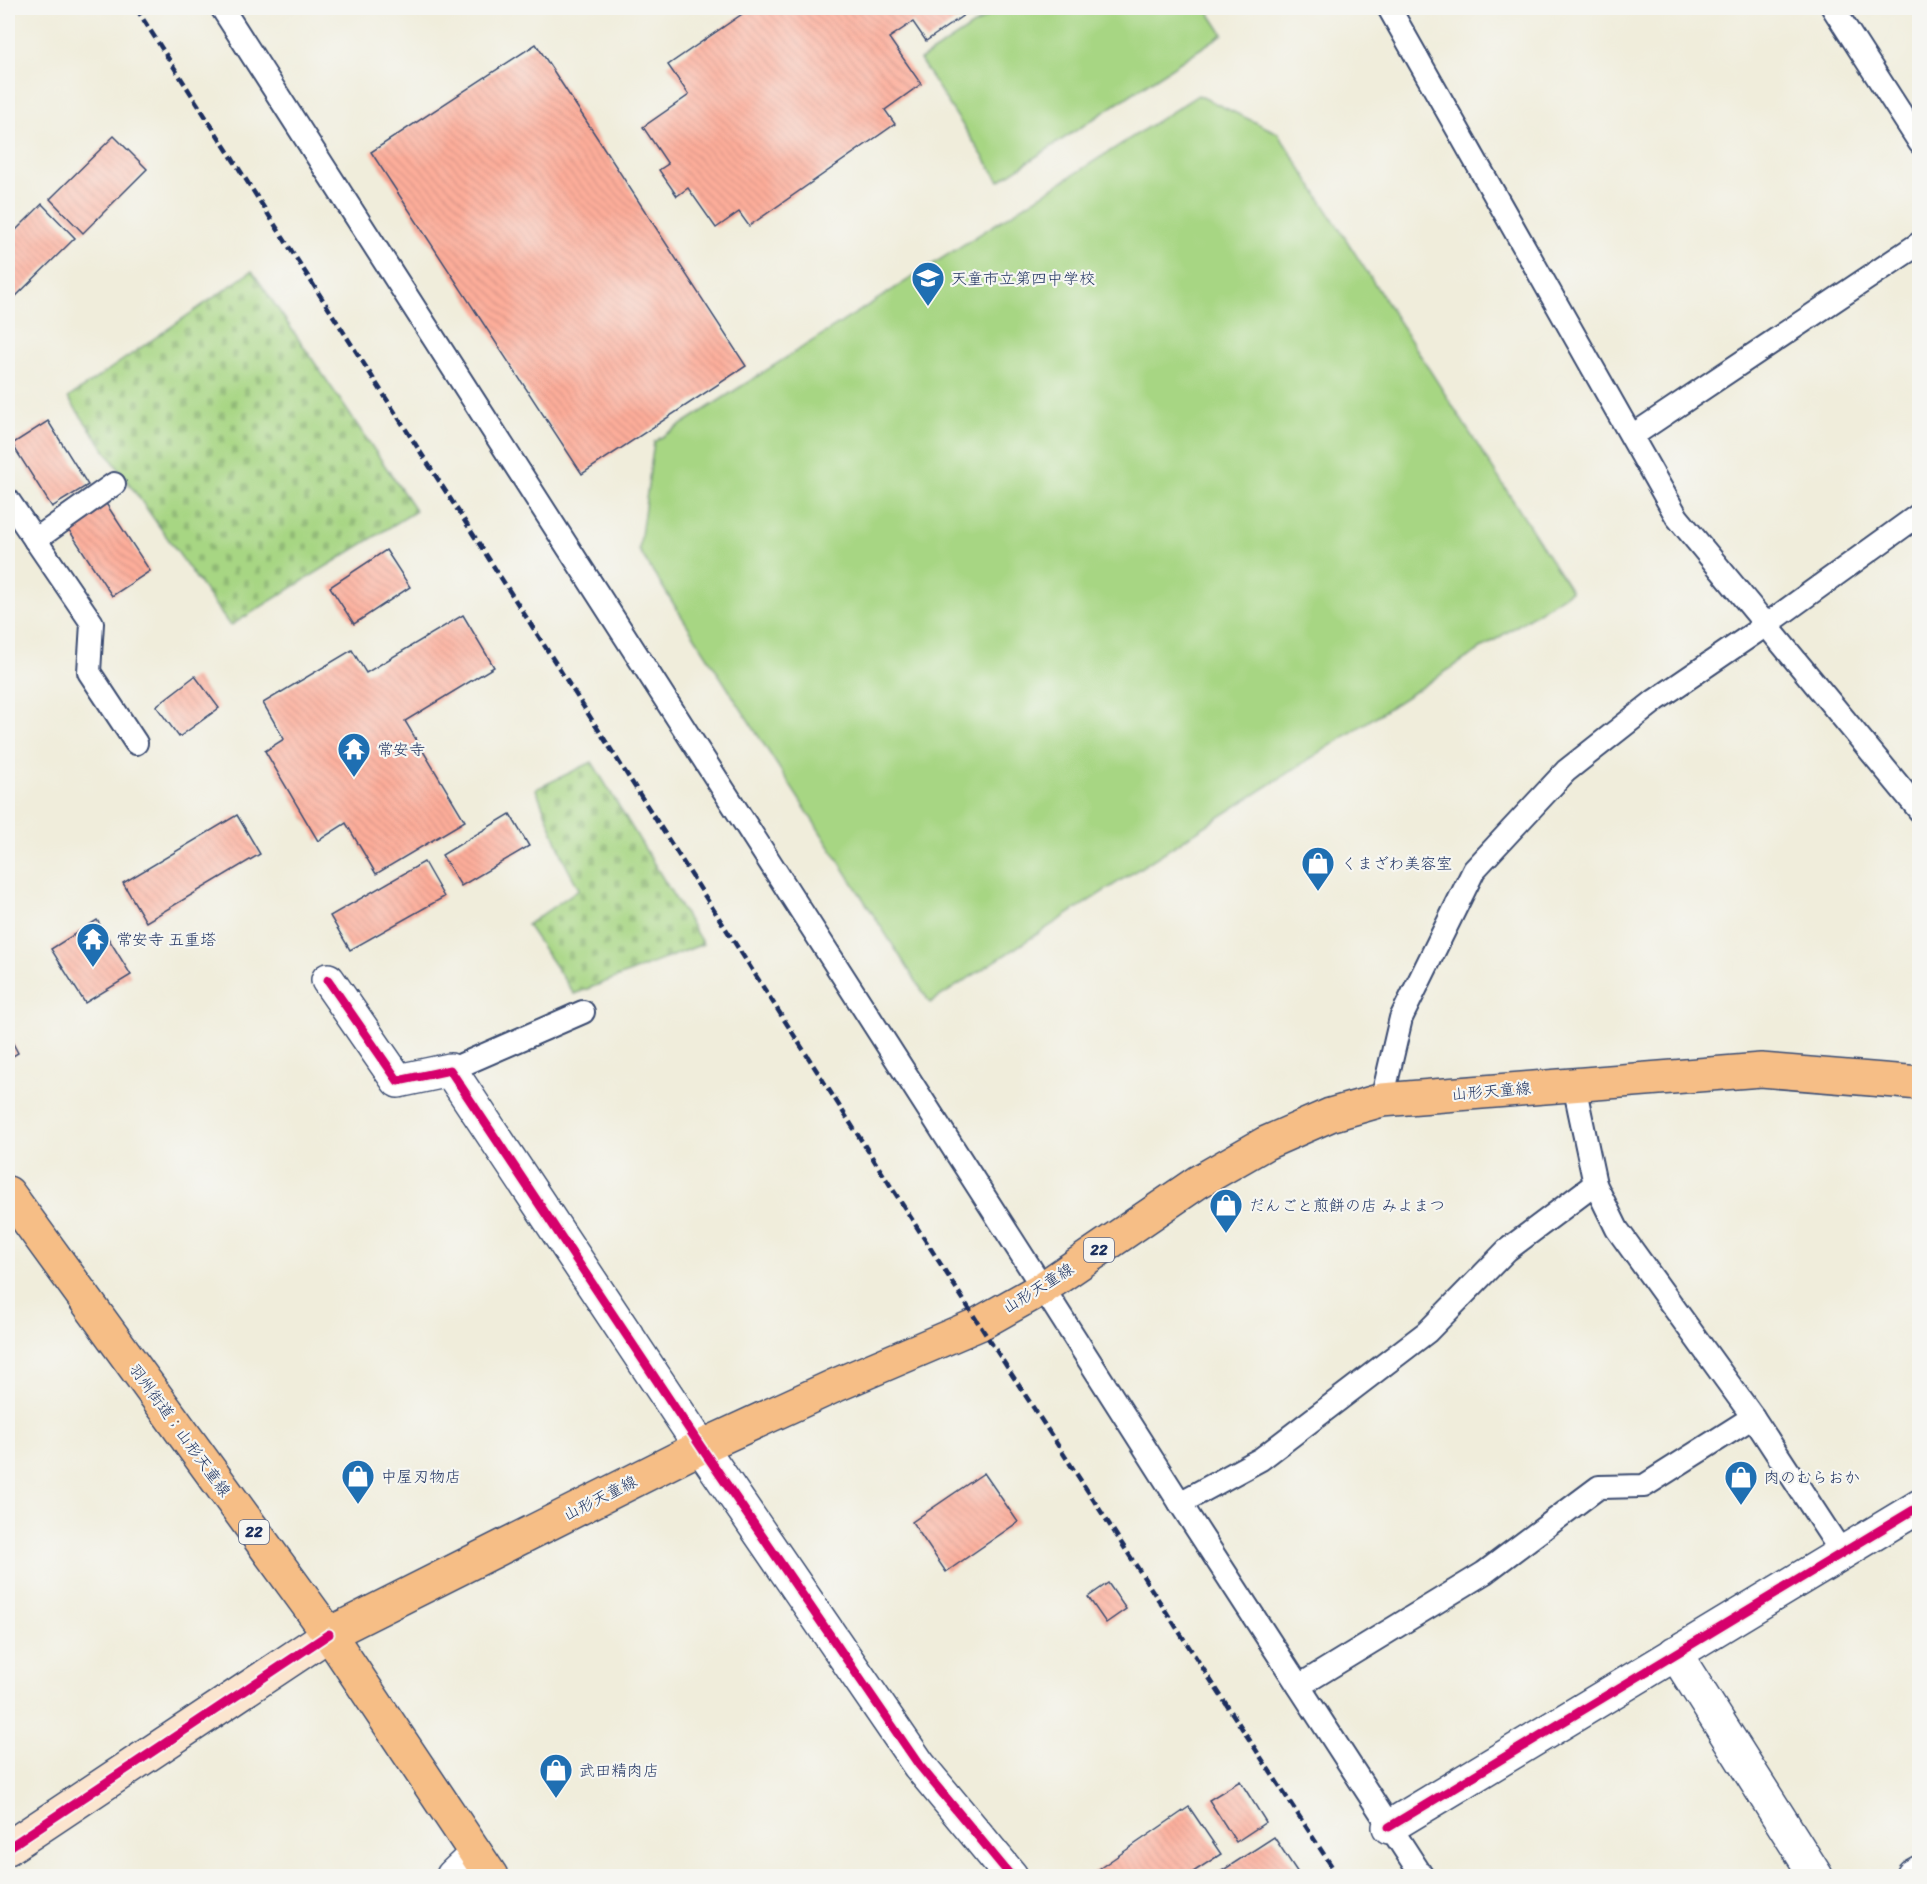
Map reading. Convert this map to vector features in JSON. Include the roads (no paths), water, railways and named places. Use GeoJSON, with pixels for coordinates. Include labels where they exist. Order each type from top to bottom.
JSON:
{"type":"FeatureCollection","features":[{"type":"Feature","properties":{"kind":"main road","name":"山形天童線"},"geometry":{"type":"LineString","coordinates":[[329,1634],[701,1447],[834,1386],[979,1324],[1043,1288],[1198,1182],[1266,1143],[1330,1115],[1382,1100],[1761,1070],[1920,1083]]}},
{"type":"Feature","properties":{"kind":"main road","name":"羽州街道；山形天童線"},"geometry":{"type":"LineString","coordinates":[[8,1193],[329,1634],[483,1865]]}},
{"type":"Feature","properties":{"kind":"street"},"geometry":{"type":"LineString","coordinates":[[328,981],[398,1082],[450,1070],[701,1447],[919,1765],[1011,1876]]}},
{"type":"Feature","properties":{"kind":"street"},"geometry":{"type":"LineString","coordinates":[[1389,1827],[1920,1506]]}},
{"type":"Feature","properties":{"kind":"street"},"geometry":{"type":"LineString","coordinates":[[8,1848],[329,1634]]}},
{"type":"Feature","properties":{"kind":"street"},"geometry":{"type":"LineString","coordinates":[[1675,1653],[1816,1876]]}},
{"type":"Feature","properties":{"kind":"street"},"geometry":{"type":"LineString","coordinates":[[453,1876],[483,1865]]}},
{"type":"Feature","properties":{"kind":"street"},"geometry":{"type":"LineString","coordinates":[[1912,1876],[1920,1872]]}},
{"type":"Feature","properties":{"kind":"lane"},"geometry":{"type":"LineString","coordinates":[[222,8],[1180,1503],[1422,1876]]}},
{"type":"Feature","properties":{"kind":"lane"},"geometry":{"type":"LineString","coordinates":[[1389,8],[1677,517],[1920,811]]}},
{"type":"Feature","properties":{"kind":"lane"},"geometry":{"type":"LineString","coordinates":[[1833,8],[1919,140]]}},
{"type":"Feature","properties":{"kind":"lane"},"geometry":{"type":"LineString","coordinates":[[1632,436],[1920,243]]}},
{"type":"Feature","properties":{"kind":"lane"},"geometry":{"type":"LineString","coordinates":[[35,540],[114,484]]}},
{"type":"Feature","properties":{"kind":"lane"},"geometry":{"type":"LineString","coordinates":[[8,500],[92,623],[89,672],[136,743]]}},
{"type":"Feature","properties":{"kind":"lane"},"geometry":{"type":"LineString","coordinates":[[1382,1100],[1401,1018],[1474,870],[1566,771],[1656,700],[1766,625],[1920,514]]}},
{"type":"Feature","properties":{"kind":"lane"},"geometry":{"type":"LineString","coordinates":[[450,1070],[583,1012]]}},
{"type":"Feature","properties":{"kind":"lane"},"geometry":{"type":"LineString","coordinates":[[1574,1085],[1595,1184],[1617,1229],[1753,1418],[1842,1553]]}},
{"type":"Feature","properties":{"kind":"lane"},"geometry":{"type":"LineString","coordinates":[[1180,1503],[1261,1459],[1427,1332],[1507,1250],[1595,1184]]}},
{"type":"Feature","properties":{"kind":"lane"},"geometry":{"type":"LineString","coordinates":[[1299,1686],[1484,1573],[1599,1487],[1644,1486],[1753,1418]]}},
{"type":"Feature","properties":{"kind":"railway"},"geometry":{"type":"LineString","coordinates":[[136,8],[979,1324],[1338,1876]]}},
{"type":"Feature","properties":{"kind":"place","name":"天童市立第四中学校"},"geometry":{"type":"Point","coordinates":[928,307]}},
{"type":"Feature","properties":{"kind":"place","name":"常安寺"},"geometry":{"type":"Point","coordinates":[354,778]}},
{"type":"Feature","properties":{"kind":"place","name":"くまざわ美容室"},"geometry":{"type":"Point","coordinates":[1318,892]}},
{"type":"Feature","properties":{"kind":"place","name":"常安寺 五重塔"},"geometry":{"type":"Point","coordinates":[93,968]}},
{"type":"Feature","properties":{"kind":"place","name":"だんごと煎餅の店 みよまつ"},"geometry":{"type":"Point","coordinates":[1226,1234]}},
{"type":"Feature","properties":{"kind":"place","name":"中屋刃物店"},"geometry":{"type":"Point","coordinates":[358,1505]}},
{"type":"Feature","properties":{"kind":"place","name":"肉のむらおか"},"geometry":{"type":"Point","coordinates":[1741,1506]}},
{"type":"Feature","properties":{"kind":"place","name":"武田精肉店"},"geometry":{"type":"Point","coordinates":[556,1799]}}]}
